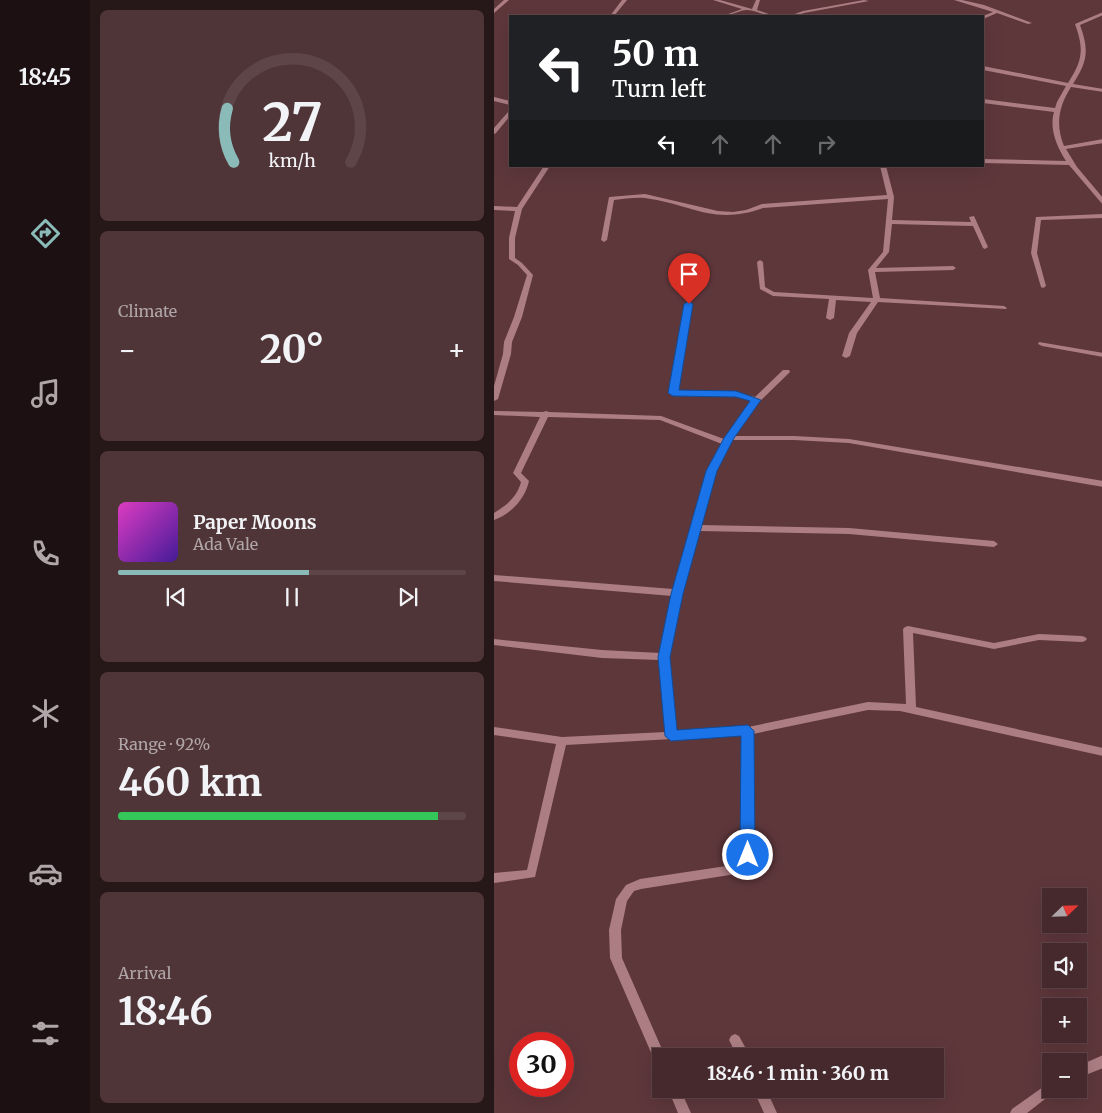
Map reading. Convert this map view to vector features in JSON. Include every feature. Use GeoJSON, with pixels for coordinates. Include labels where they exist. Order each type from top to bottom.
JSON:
{"type":"FeatureCollection","features":[{"type":"Feature","properties":{"kind":"street"},"geometry":{"type":"LineString","coordinates":[[494,12],[507,0]]}},
{"type":"Feature","properties":{"kind":"street"},"geometry":{"type":"LineString","coordinates":[[613,15],[625,0]]}},
{"type":"Feature","properties":{"kind":"street"},"geometry":{"type":"LineString","coordinates":[[715,0],[768,15]]}},
{"type":"Feature","properties":{"kind":"street"},"geometry":{"type":"LineString","coordinates":[[754,11],[758,0]]}},
{"type":"Feature","properties":{"kind":"street"},"geometry":{"type":"LineString","coordinates":[[956,0],[998,11],[1030,23]]}},
{"type":"Feature","properties":{"kind":"street"},"geometry":{"type":"LineString","coordinates":[[794,15],[867,1]]}},
{"type":"Feature","properties":{"kind":"street"},"geometry":{"type":"LineString","coordinates":[[728,15],[746,9]]}},
{"type":"Feature","properties":{"kind":"street"},"geometry":{"type":"LineString","coordinates":[[984,18],[998,11]]}},
{"type":"Feature","properties":{"kind":"street"},"geometry":{"type":"LineString","coordinates":[[1102,13],[1077,24],[1084,38],[1085,51],[1082,65],[1055,110],[1056,130],[1062,148],[1070,163],[1102,203]]}},
{"type":"Feature","properties":{"kind":"street"},"geometry":{"type":"LineString","coordinates":[[984,68],[1102,91]]}},
{"type":"Feature","properties":{"kind":"street"},"geometry":{"type":"LineString","coordinates":[[494,99],[509,103]]}},
{"type":"Feature","properties":{"kind":"street"},"geometry":{"type":"LineString","coordinates":[[984,101],[1055,110]]}},
{"type":"Feature","properties":{"kind":"street"},"geometry":{"type":"LineString","coordinates":[[494,132],[509,113]]}},
{"type":"Feature","properties":{"kind":"street"},"geometry":{"type":"LineString","coordinates":[[1062,148],[1102,141]]}},
{"type":"Feature","properties":{"kind":"street"},"geometry":{"type":"LineString","coordinates":[[984,161],[1070,163]]}},
{"type":"Feature","properties":{"kind":"street"},"geometry":{"type":"LineString","coordinates":[[494,399],[507,354],[508,342],[518,317],[530,275],[520,264],[512,259],[512,238],[518,209],[546,167]]}},
{"type":"Feature","properties":{"kind":"street"},"geometry":{"type":"LineString","coordinates":[[871,270],[886,252],[891,196],[883,167]]}},
{"type":"Feature","properties":{"kind":"street"},"geometry":{"type":"LineString","coordinates":[[604,240],[611,198],[643,196],[727,215],[744,214],[762,206],[891,196]]}},
{"type":"Feature","properties":{"kind":"street"},"geometry":{"type":"LineString","coordinates":[[494,208],[518,209]]}},
{"type":"Feature","properties":{"kind":"street"},"geometry":{"type":"LineString","coordinates":[[1043,286],[1034,253],[1038,218],[1102,216]]}},
{"type":"Feature","properties":{"kind":"street"},"geometry":{"type":"LineString","coordinates":[[972,217],[985,246]]}},
{"type":"Feature","properties":{"kind":"street"},"geometry":{"type":"LineString","coordinates":[[888,222],[975,224]]}},
{"type":"Feature","properties":{"kind":"street"},"geometry":{"type":"LineString","coordinates":[[760,262],[762,288],[766,292],[1004,308]]}},
{"type":"Feature","properties":{"kind":"street"},"geometry":{"type":"LineString","coordinates":[[871,270],[953,268]]}},
{"type":"Feature","properties":{"kind":"street"},"geometry":{"type":"LineString","coordinates":[[846,356],[853,332],[877,299],[871,270]]}},
{"type":"Feature","properties":{"kind":"street"},"geometry":{"type":"LineString","coordinates":[[830,318],[833,297]]}},
{"type":"Feature","properties":{"kind":"street"},"geometry":{"type":"LineString","coordinates":[[689,304],[673,393],[736,394],[756,400]]}},
{"type":"Feature","properties":{"kind":"street"},"geometry":{"type":"LineString","coordinates":[[1042,344],[1102,355]]}},
{"type":"Feature","properties":{"kind":"street"},"geometry":{"type":"LineString","coordinates":[[671,736],[664,657],[677,594],[711,471],[727,441],[756,400],[786,372]]}},
{"type":"Feature","properties":{"kind":"street"},"geometry":{"type":"LineString","coordinates":[[494,412],[661,418],[727,441],[794,438],[849,441],[1102,484]]}},
{"type":"Feature","properties":{"kind":"street"},"geometry":{"type":"LineString","coordinates":[[494,517],[517,501],[524,491],[525,481],[517,473],[546,413]]}},
{"type":"Feature","properties":{"kind":"street"},"geometry":{"type":"LineString","coordinates":[[695,528],[849,531],[994,544]]}},
{"type":"Feature","properties":{"kind":"street"},"geometry":{"type":"LineString","coordinates":[[494,578],[677,594]]}},
{"type":"Feature","properties":{"kind":"street"},"geometry":{"type":"LineString","coordinates":[[911,709],[908,629],[994,646],[1039,637],[1082,639]]}},
{"type":"Feature","properties":{"kind":"street"},"geometry":{"type":"LineString","coordinates":[[494,642],[602,654],[664,657]]}},
{"type":"Feature","properties":{"kind":"street"},"geometry":{"type":"LineString","coordinates":[[494,731],[562,741],[748,731],[868,706],[911,709],[1102,752]]}},
{"type":"Feature","properties":{"kind":"street"},"geometry":{"type":"LineString","coordinates":[[655,1048],[616,958],[615,930],[622,898],[630,888],[640,884],[720,873],[736,869],[744,862],[748,855],[748,731]]}},
{"type":"Feature","properties":{"kind":"street"},"geometry":{"type":"LineString","coordinates":[[494,878],[531,874],[562,741]]}},
{"type":"Feature","properties":{"kind":"street"},"geometry":{"type":"LineString","coordinates":[[736,1040],[740,1048]]}},
{"type":"Feature","properties":{"kind":"street"},"geometry":{"type":"LineString","coordinates":[[1087,1068],[1102,1061]]}},
{"type":"Feature","properties":{"kind":"street"},"geometry":{"type":"LineString","coordinates":[[1016,1113],[1042,1094]]}},
{"type":"Feature","properties":{"kind":"street"},"geometry":{"type":"LineString","coordinates":[[678,1098],[685,1113]]}},
{"type":"Feature","properties":{"kind":"street"},"geometry":{"type":"LineString","coordinates":[[764,1098],[771,1113]]}},
{"type":"Feature","properties":{"kind":"route"},"geometry":{"type":"LineString","coordinates":[[689,304],[673,393],[736,394],[756,400],[729,438],[711,471],[677,594],[664,657],[671,736],[748,731],[746,770],[748,855]]}}]}
